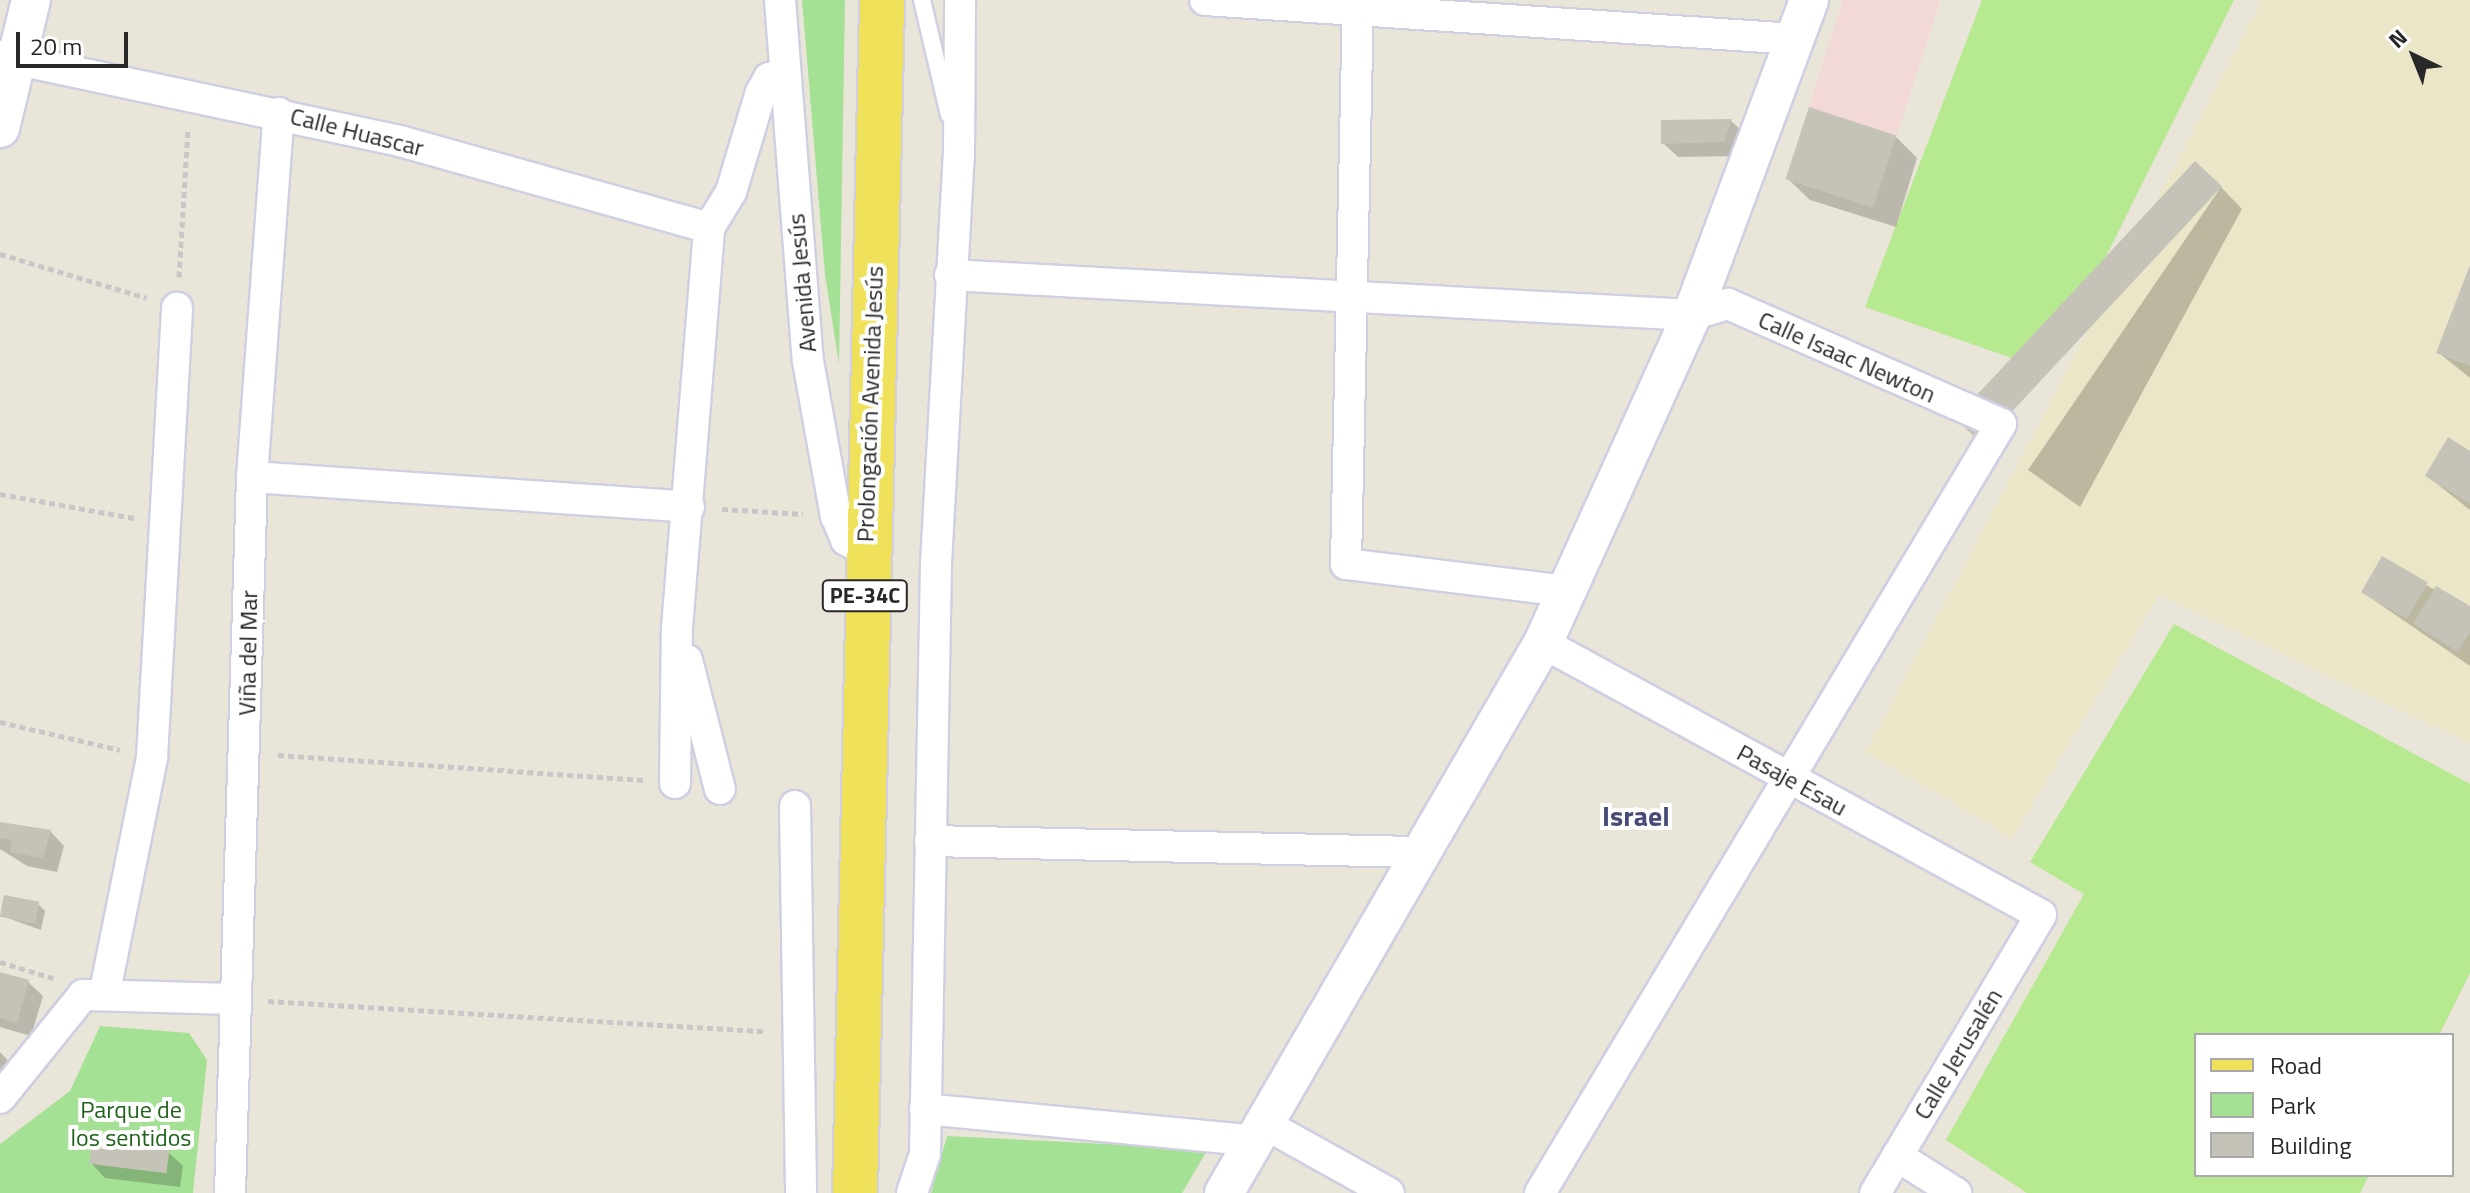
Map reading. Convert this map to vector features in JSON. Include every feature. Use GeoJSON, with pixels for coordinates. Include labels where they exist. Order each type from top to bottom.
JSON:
{"type":"FeatureCollection","features":[{"type":"Feature","properties":{"kind":"main road","name":"Prolongación Avenida Jesús"},"geometry":{"type":"LineString","coordinates":[[855,1193],[865,550],[882,0]]}},
{"type":"Feature","properties":{"kind":"street"},"geometry":{"type":"LineString","coordinates":[[0,128],[8,58],[31,0]]}},
{"type":"Feature","properties":{"kind":"street","name":"Avenida Jesús"},"geometry":{"type":"LineString","coordinates":[[780,0],[808,361],[836,516],[846,540],[865,550]]}},
{"type":"Feature","properties":{"kind":"street"},"geometry":{"type":"LineString","coordinates":[[912,1193],[925,1154],[930,841],[950,275],[959,155],[960,0]]}},
{"type":"Feature","properties":{"kind":"street"},"geometry":{"type":"LineString","coordinates":[[1205,0],[1358,3],[1796,39]]}},
{"type":"Feature","properties":{"kind":"street"},"geometry":{"type":"LineString","coordinates":[[1224,1193],[1419,852],[1543,643],[1692,315],[1809,0]]}},
{"type":"Feature","properties":{"kind":"street"},"geometry":{"type":"LineString","coordinates":[[1358,3],[1346,564],[1567,591]]}},
{"type":"Feature","properties":{"kind":"street","name":"Calle Huascar"},"geometry":{"type":"LineString","coordinates":[[8,58],[279,113],[709,228]]}},
{"type":"Feature","properties":{"kind":"street"},"geometry":{"type":"LineString","coordinates":[[675,783],[677,628],[709,228],[731,192],[761,92],[769,78],[784,75]]}},
{"type":"Feature","properties":{"kind":"street","name":"Viña del Mar"},"geometry":{"type":"LineString","coordinates":[[230,1193],[247,752],[252,477],[279,113]]}},
{"type":"Feature","properties":{"kind":"street","name":"Calle Isaac Newton"},"geometry":{"type":"LineString","coordinates":[[950,275],[1353,293],[1692,315],[1728,304],[2001,424],[1789,779]]}},
{"type":"Feature","properties":{"kind":"street"},"geometry":{"type":"LineString","coordinates":[[105,991],[152,757],[177,308]]}},
{"type":"Feature","properties":{"kind":"street"},"geometry":{"type":"LineString","coordinates":[[252,477],[689,507]]}},
{"type":"Feature","properties":{"kind":"street"},"geometry":{"type":"LineString","coordinates":[[677,628],[720,789]]}},
{"type":"Feature","properties":{"kind":"street","name":"Pasaje Esau"},"geometry":{"type":"LineString","coordinates":[[1543,643],[2041,915]]}},
{"type":"Feature","properties":{"kind":"street"},"geometry":{"type":"LineString","coordinates":[[1540,1193],[1789,779]]}},
{"type":"Feature","properties":{"kind":"street"},"geometry":{"type":"LineString","coordinates":[[795,806],[802,1033],[801,1193]]}},
{"type":"Feature","properties":{"kind":"street"},"geometry":{"type":"LineString","coordinates":[[930,841],[1419,852]]}},
{"type":"Feature","properties":{"kind":"street","name":"Calle Jerusalén"},"geometry":{"type":"LineString","coordinates":[[1875,1193],[2041,915]]}},
{"type":"Feature","properties":{"kind":"street"},"geometry":{"type":"LineString","coordinates":[[0,1098],[83,995],[105,991],[205,1004],[236,999]]}},
{"type":"Feature","properties":{"kind":"street"},"geometry":{"type":"LineString","coordinates":[[925,1109],[1259,1132],[1389,1193]]}},
{"type":"Feature","properties":{"kind":"street"},"geometry":{"type":"LineString","coordinates":[[1897,1156],[1956,1193]]}},
{"type":"Feature","properties":{"kind":"lane"},"geometry":{"type":"LineString","coordinates":[[922,0],[959,155]]}},
{"type":"Feature","properties":{"kind":"path"},"geometry":{"type":"LineString","coordinates":[[0,254],[177,308],[190,95]]}},
{"type":"Feature","properties":{"kind":"path"},"geometry":{"type":"LineString","coordinates":[[0,494],[166,524]]}},
{"type":"Feature","properties":{"kind":"path"},"geometry":{"type":"LineString","coordinates":[[689,507],[836,516]]}},
{"type":"Feature","properties":{"kind":"path"},"geometry":{"type":"LineString","coordinates":[[0,722],[152,757]]}},
{"type":"Feature","properties":{"kind":"path"},"geometry":{"type":"LineString","coordinates":[[247,752],[675,783]]}},
{"type":"Feature","properties":{"kind":"path"},"geometry":{"type":"LineString","coordinates":[[0,962],[45,972]]}},
{"type":"Feature","properties":{"kind":"path"},"geometry":{"type":"LineString","coordinates":[[236,999],[802,1033]]}},
{"type":"Feature","properties":{"kind":"shaded area"},"geometry":{"type":"Polygon","coordinates":[[[1843,0],[1940,0],[1897,135],[1809,107],[1843,0]]]}},
{"type":"Feature","properties":{"kind":"shaded area"},"geometry":{"type":"Polygon","coordinates":[[[2262,0],[2470,0],[2470,744],[2159,595],[2012,838],[1866,752],[2262,0]]]}},
{"type":"Feature","properties":{"kind":"green space"},"geometry":{"type":"Polygon","coordinates":[[[802,0],[845,0],[839,364],[825,275],[802,0]]]}},
{"type":"Feature","properties":{"kind":"green space"},"geometry":{"type":"Polygon","coordinates":[[[1982,0],[2234,0],[2049,371],[1865,307],[1982,0]]]}},
{"type":"Feature","properties":{"kind":"green space"},"geometry":{"type":"Polygon","coordinates":[[[2174,624],[2470,784],[2470,973],[2440,1033],[2194,1033],[2194,1177],[2368,1177],[2360,1193],[2027,1193],[1946,1140],[2084,894],[2030,862],[2174,624]]]}},
{"type":"Feature","properties":{"kind":"green space","name":"Parque de los sentidos"},"geometry":{"type":"Polygon","coordinates":[[[100,1026],[189,1033],[207,1060],[193,1193],[0,1193],[0,1144],[70,1091],[100,1026]]]}},
{"type":"Feature","properties":{"kind":"green space"},"geometry":{"type":"Polygon","coordinates":[[[947,1136],[1208,1149],[1182,1193],[931,1193],[947,1136]]]}},
{"type":"Feature","properties":{"kind":"building"},"geometry":{"type":"Polygon","coordinates":[[[1809,107],[1896,135],[1873,208],[1786,179],[1809,107]]]}},
{"type":"Feature","properties":{"kind":"building"},"geometry":{"type":"Polygon","coordinates":[[[1732,119],[1724,142],[1661,144],[1661,120],[1732,119]]]}},
{"type":"Feature","properties":{"kind":"building"},"geometry":{"type":"Polygon","coordinates":[[[2195,161],[2222,186],[1982,444],[1955,418],[2195,161]]]}},
{"type":"Feature","properties":{"kind":"building"},"geometry":{"type":"Polygon","coordinates":[[[2470,265],[2470,366],[2436,353],[2470,265]]]}},
{"type":"Feature","properties":{"kind":"building"},"geometry":{"type":"Polygon","coordinates":[[[2448,437],[2470,451],[2470,504],[2425,476],[2448,437]]]}},
{"type":"Feature","properties":{"kind":"building"},"geometry":{"type":"Polygon","coordinates":[[[2382,556],[2428,582],[2407,619],[2361,592],[2382,556]]]}},
{"type":"Feature","properties":{"kind":"building"},"geometry":{"type":"Polygon","coordinates":[[[2436,586],[2470,606],[2470,632],[2458,652],[2413,624],[2436,586]]]}},
{"type":"Feature","properties":{"kind":"building"},"geometry":{"type":"Polygon","coordinates":[[[0,822],[51,830],[43,858],[10,852],[12,840],[0,838],[0,822]]]}},
{"type":"Feature","properties":{"kind":"building"},"geometry":{"type":"Polygon","coordinates":[[[4,895],[39,902],[35,923],[0,917],[4,895]]]}},
{"type":"Feature","properties":{"kind":"building"},"geometry":{"type":"Polygon","coordinates":[[[0,972],[29,980],[17,1023],[0,1018],[0,972]]]}},
{"type":"Feature","properties":{"kind":"building"},"geometry":{"type":"Polygon","coordinates":[[[92,1140],[169,1150],[166,1173],[89,1164],[92,1140]]]}},
{"type":"Feature","properties":{"kind":"district","name":"Israel"},"geometry":{"type":"Point","coordinates":[1636,816]}}]}
